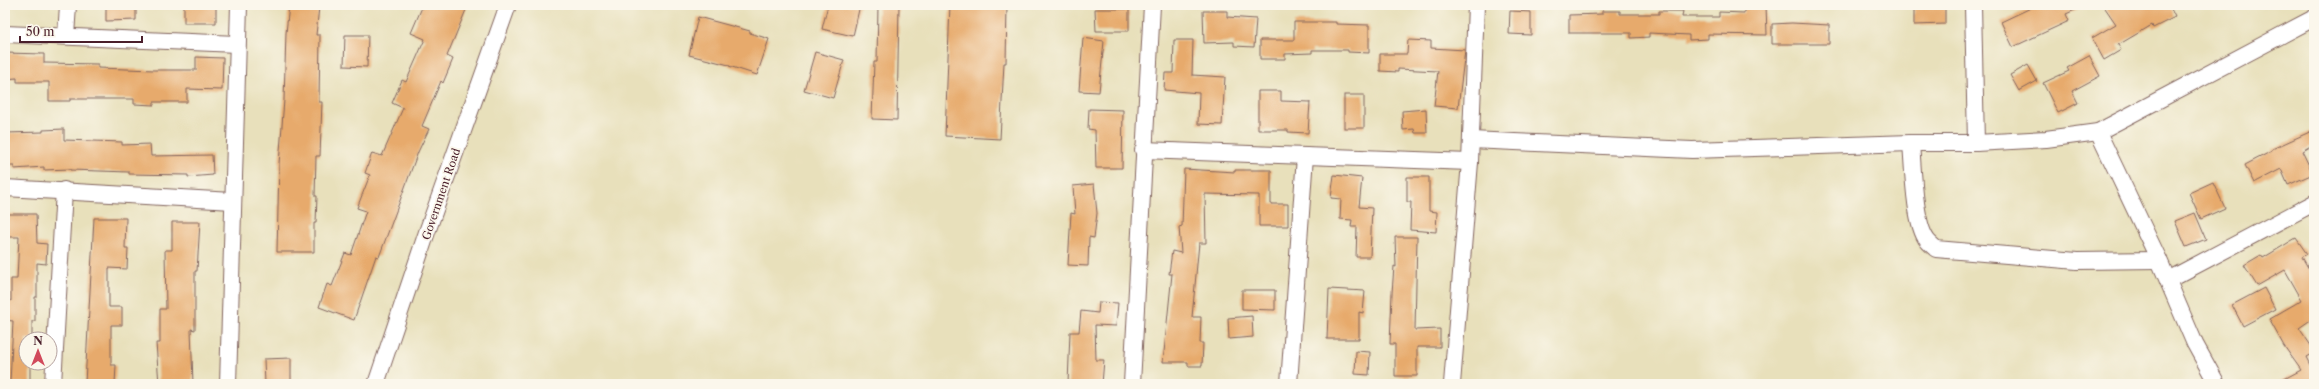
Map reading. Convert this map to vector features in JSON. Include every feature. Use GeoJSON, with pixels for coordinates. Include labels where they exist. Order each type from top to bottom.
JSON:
{"type":"FeatureCollection","features":[{"type":"Feature","properties":{"kind":"street"},"geometry":{"type":"LineString","coordinates":[[66,36],[68,5]]}},
{"type":"Feature","properties":{"kind":"street"},"geometry":{"type":"LineString","coordinates":[[228,384],[239,5]]}},
{"type":"Feature","properties":{"kind":"street","name":"Government Road"},"geometry":{"type":"LineString","coordinates":[[376,384],[427,232],[508,5]]}},
{"type":"Feature","properties":{"kind":"street"},"geometry":{"type":"LineString","coordinates":[[1132,384],[1143,150],[1152,5]]}},
{"type":"Feature","properties":{"kind":"street"},"geometry":{"type":"LineString","coordinates":[[1452,384],[1470,162],[1476,5]]}},
{"type":"Feature","properties":{"kind":"street"},"geometry":{"type":"LineString","coordinates":[[1973,5],[1976,143]]}},
{"type":"Feature","properties":{"kind":"street"},"geometry":{"type":"LineString","coordinates":[[1471,140],[1692,150],[1911,143],[1976,143],[2046,139],[2098,132],[2314,18]]}},
{"type":"Feature","properties":{"kind":"street"},"geometry":{"type":"LineString","coordinates":[[5,34],[237,44]]}},
{"type":"Feature","properties":{"kind":"street"},"geometry":{"type":"LineString","coordinates":[[2098,132],[2159,260],[2195,344],[2217,384]]}},
{"type":"Feature","properties":{"kind":"street"},"geometry":{"type":"LineString","coordinates":[[1911,143],[1916,200],[1922,230],[1927,240],[1936,249],[2077,261],[2159,260]]}},
{"type":"Feature","properties":{"kind":"street"},"geometry":{"type":"LineString","coordinates":[[1143,150],[1470,162]]}},
{"type":"Feature","properties":{"kind":"street"},"geometry":{"type":"LineString","coordinates":[[1289,384],[1304,156]]}},
{"type":"Feature","properties":{"kind":"street"},"geometry":{"type":"LineString","coordinates":[[5,188],[64,190],[233,201]]}},
{"type":"Feature","properties":{"kind":"street"},"geometry":{"type":"LineString","coordinates":[[53,384],[64,190]]}},
{"type":"Feature","properties":{"kind":"street"},"geometry":{"type":"LineString","coordinates":[[2168,280],[2314,203]]}},
{"type":"Feature","properties":{"kind":"building"},"geometry":{"type":"Polygon","coordinates":[[[106,5],[136,5],[136,20],[106,21],[106,5]]]}},
{"type":"Feature","properties":{"kind":"building"},"geometry":{"type":"Polygon","coordinates":[[[184,5],[216,5],[216,23],[184,23],[184,5]]]}},
{"type":"Feature","properties":{"kind":"building"},"geometry":{"type":"Polygon","coordinates":[[[289,5],[319,7],[316,35],[320,35],[319,102],[322,102],[320,156],[316,156],[315,196],[317,196],[316,223],[314,223],[314,252],[277,252],[279,164],[284,100],[286,33],[289,5]]]}},
{"type":"Feature","properties":{"kind":"building"},"geometry":{"type":"Polygon","coordinates":[[[423,5],[468,5],[447,56],[453,59],[443,83],[441,81],[422,126],[429,129],[418,152],[379,257],[376,256],[354,320],[319,307],[327,284],[332,286],[345,253],[351,255],[366,211],[357,208],[370,175],[365,173],[372,153],[382,156],[403,108],[392,103],[402,80],[406,82],[425,39],[411,33],[423,5]]]}},
{"type":"Feature","properties":{"kind":"building"},"geometry":{"type":"Polygon","coordinates":[[[828,5],[860,5],[853,36],[822,29],[828,5]]]}},
{"type":"Feature","properties":{"kind":"building"},"geometry":{"type":"Polygon","coordinates":[[[878,5],[899,5],[897,120],[872,119],[874,62],[877,62],[878,5]]]}},
{"type":"Feature","properties":{"kind":"building"},"geometry":{"type":"Polygon","coordinates":[[[950,5],[1007,5],[1006,63],[1004,63],[1000,139],[945,136],[950,5]]]}},
{"type":"Feature","properties":{"kind":"building"},"geometry":{"type":"Polygon","coordinates":[[[1744,5],[1766,5],[1767,35],[1708,34],[1708,39],[1689,40],[1689,35],[1649,33],[1649,37],[1631,38],[1631,33],[1569,33],[1569,15],[1602,14],[1602,11],[1620,11],[1620,14],[1659,14],[1659,11],[1683,11],[1682,17],[1719,17],[1719,12],[1744,13],[1744,5]]]}},
{"type":"Feature","properties":{"kind":"building"},"geometry":{"type":"Polygon","coordinates":[[[1914,5],[1945,5],[1945,24],[1914,25],[1914,5]]]}},
{"type":"Feature","properties":{"kind":"building"},"geometry":{"type":"Polygon","coordinates":[[[2037,5],[2086,5],[2066,14],[2069,21],[2013,47],[2001,22],[2037,5]]]}},
{"type":"Feature","properties":{"kind":"building"},"geometry":{"type":"Polygon","coordinates":[[[2103,5],[2169,5],[2175,17],[2153,28],[2152,25],[2118,45],[2121,50],[2104,60],[2092,38],[2116,24],[2103,5]]]}},
{"type":"Feature","properties":{"kind":"building"},"geometry":{"type":"Polygon","coordinates":[[[1095,9],[1129,9],[1129,31],[1096,31],[1095,9]]]}},
{"type":"Feature","properties":{"kind":"building"},"geometry":{"type":"Polygon","coordinates":[[[1203,11],[1227,11],[1227,17],[1256,19],[1254,47],[1234,46],[1234,42],[1204,43],[1203,11]]]}},
{"type":"Feature","properties":{"kind":"building"},"geometry":{"type":"Polygon","coordinates":[[[1510,11],[1531,12],[1531,35],[1509,34],[1510,11]]]}},
{"type":"Feature","properties":{"kind":"building"},"geometry":{"type":"Polygon","coordinates":[[[698,17],[750,31],[750,33],[769,39],[757,75],[729,65],[689,55],[698,17]]]}},
{"type":"Feature","properties":{"kind":"building"},"geometry":{"type":"Polygon","coordinates":[[[1294,22],[1336,22],[1336,24],[1369,25],[1369,53],[1348,52],[1348,50],[1312,50],[1312,53],[1285,54],[1285,59],[1260,59],[1260,40],[1294,40],[1294,22]]]}},
{"type":"Feature","properties":{"kind":"building"},"geometry":{"type":"Polygon","coordinates":[[[1792,23],[1829,25],[1829,44],[1772,44],[1772,24],[1792,23]]]}},
{"type":"Feature","properties":{"kind":"building"},"geometry":{"type":"Polygon","coordinates":[[[345,35],[368,35],[367,67],[344,66],[345,35]]]}},
{"type":"Feature","properties":{"kind":"building"},"geometry":{"type":"Polygon","coordinates":[[[1083,38],[1104,41],[1099,92],[1079,91],[1083,38]]]}},
{"type":"Feature","properties":{"kind":"building"},"geometry":{"type":"Polygon","coordinates":[[[1174,40],[1193,40],[1192,75],[1225,77],[1222,125],[1198,124],[1199,93],[1164,90],[1165,73],[1173,73],[1174,40]]]}},
{"type":"Feature","properties":{"kind":"building"},"geometry":{"type":"Polygon","coordinates":[[[1408,40],[1431,41],[1431,48],[1465,50],[1458,108],[1434,106],[1438,71],[1398,69],[1398,72],[1380,71],[1380,54],[1407,54],[1408,40]]]}},
{"type":"Feature","properties":{"kind":"building"},"geometry":{"type":"Polygon","coordinates":[[[815,52],[844,60],[833,98],[804,90],[815,52]]]}},
{"type":"Feature","properties":{"kind":"building"},"geometry":{"type":"Polygon","coordinates":[[[5,53],[44,54],[44,63],[98,64],[98,68],[154,70],[196,70],[196,57],[223,58],[222,90],[187,89],[187,102],[154,102],[154,105],[134,104],[134,99],[70,99],[70,101],[49,101],[49,82],[17,82],[17,78],[5,79],[5,53]]]}},
{"type":"Feature","properties":{"kind":"building"},"geometry":{"type":"Polygon","coordinates":[[[2089,56],[2100,76],[2072,91],[2078,103],[2058,113],[2043,83],[2069,71],[2067,68],[2089,56]]]}},
{"type":"Feature","properties":{"kind":"building"},"geometry":{"type":"Polygon","coordinates":[[[2028,65],[2037,81],[2019,91],[2010,75],[2028,65]]]}},
{"type":"Feature","properties":{"kind":"building"},"geometry":{"type":"Polygon","coordinates":[[[1258,91],[1281,91],[1281,101],[1310,102],[1308,133],[1288,132],[1288,130],[1258,130],[1258,91]]]}},
{"type":"Feature","properties":{"kind":"building"},"geometry":{"type":"Polygon","coordinates":[[[1344,95],[1364,95],[1364,128],[1344,128],[1344,95]]]}},
{"type":"Feature","properties":{"kind":"building"},"geometry":{"type":"Polygon","coordinates":[[[1089,109],[1123,110],[1122,168],[1096,168],[1095,130],[1088,129],[1089,109]]]}},
{"type":"Feature","properties":{"kind":"building"},"geometry":{"type":"Polygon","coordinates":[[[1426,109],[1427,133],[1415,133],[1414,129],[1403,130],[1402,111],[1426,109]]]}},
{"type":"Feature","properties":{"kind":"building"},"geometry":{"type":"Polygon","coordinates":[[[64,129],[64,140],[122,142],[122,145],[150,144],[151,156],[212,155],[213,175],[188,177],[188,175],[129,174],[129,172],[70,169],[44,170],[44,167],[14,169],[14,166],[5,166],[5,133],[43,132],[43,130],[64,129]]]}},
{"type":"Feature","properties":{"kind":"building"},"geometry":{"type":"Polygon","coordinates":[[[2314,130],[2314,144],[2302,151],[2313,174],[2288,185],[2281,169],[2254,183],[2245,165],[2272,151],[2272,149],[2314,130]]]}},
{"type":"Feature","properties":{"kind":"building"},"geometry":{"type":"Polygon","coordinates":[[[1184,169],[1235,172],[1235,170],[1271,170],[1271,204],[1288,204],[1288,226],[1259,226],[1259,195],[1205,194],[1206,243],[1199,243],[1192,317],[1201,317],[1200,343],[1203,343],[1202,366],[1188,366],[1188,362],[1163,362],[1172,274],[1169,274],[1172,251],[1181,253],[1179,227],[1182,226],[1184,169]]]}},
{"type":"Feature","properties":{"kind":"building"},"geometry":{"type":"Polygon","coordinates":[[[1334,175],[1362,178],[1359,207],[1372,208],[1370,257],[1356,257],[1357,227],[1351,227],[1352,220],[1340,219],[1341,199],[1331,198],[1334,175]]]}},
{"type":"Feature","properties":{"kind":"building"},"geometry":{"type":"Polygon","coordinates":[[[1407,177],[1429,177],[1429,211],[1437,212],[1436,232],[1410,230],[1411,202],[1407,202],[1407,177]]]}},
{"type":"Feature","properties":{"kind":"building"},"geometry":{"type":"Polygon","coordinates":[[[2213,182],[2225,208],[2201,219],[2189,193],[2213,182]]]}},
{"type":"Feature","properties":{"kind":"building"},"geometry":{"type":"Polygon","coordinates":[[[1094,184],[1097,213],[1094,238],[1089,237],[1088,266],[1068,265],[1071,213],[1075,214],[1073,186],[1094,184]]]}},
{"type":"Feature","properties":{"kind":"building"},"geometry":{"type":"Polygon","coordinates":[[[2195,213],[2206,239],[2186,247],[2175,221],[2195,213]]]}},
{"type":"Feature","properties":{"kind":"building"},"geometry":{"type":"Polygon","coordinates":[[[5,214],[36,214],[37,243],[47,244],[46,264],[37,263],[37,297],[35,297],[35,321],[32,321],[32,331],[18,331],[18,371],[30,371],[30,383],[10,383],[13,321],[5,320],[5,301],[11,301],[11,279],[17,279],[19,237],[5,237],[5,214]]]}},
{"type":"Feature","properties":{"kind":"building"},"geometry":{"type":"Polygon","coordinates":[[[94,218],[126,218],[125,248],[128,248],[127,269],[109,268],[109,307],[122,307],[122,325],[111,325],[111,365],[116,365],[115,384],[85,383],[94,218]]]}},
{"type":"Feature","properties":{"kind":"building"},"geometry":{"type":"Polygon","coordinates":[[[172,222],[200,222],[197,271],[195,271],[195,330],[191,329],[193,384],[159,384],[156,343],[160,343],[160,309],[166,309],[165,250],[172,250],[172,222]]]}},
{"type":"Feature","properties":{"kind":"building"},"geometry":{"type":"Polygon","coordinates":[[[1395,237],[1417,237],[1415,330],[1440,329],[1440,347],[1417,347],[1417,376],[1395,376],[1395,344],[1390,344],[1394,266],[1396,267],[1395,237]]]}},
{"type":"Feature","properties":{"kind":"building"},"geometry":{"type":"Polygon","coordinates":[[[2296,238],[2307,254],[2302,257],[2314,278],[2314,322],[2312,319],[2299,328],[2314,350],[2314,353],[2307,357],[2311,365],[2314,363],[2314,384],[2275,384],[2301,370],[2284,346],[2269,319],[2302,300],[2285,270],[2257,286],[2244,265],[2261,255],[2263,258],[2296,238]]]}},
{"type":"Feature","properties":{"kind":"building"},"geometry":{"type":"Polygon","coordinates":[[[2264,288],[2275,309],[2243,326],[2232,305],[2264,288]]]}},
{"type":"Feature","properties":{"kind":"building"},"geometry":{"type":"Polygon","coordinates":[[[1329,289],[1365,291],[1363,313],[1359,312],[1359,339],[1327,339],[1329,289]]]}},
{"type":"Feature","properties":{"kind":"building"},"geometry":{"type":"Polygon","coordinates":[[[1242,290],[1275,290],[1275,310],[1242,309],[1242,290]]]}},
{"type":"Feature","properties":{"kind":"building"},"geometry":{"type":"Polygon","coordinates":[[[1099,302],[1118,303],[1116,326],[1095,325],[1096,360],[1104,360],[1102,384],[1068,384],[1070,332],[1079,332],[1081,311],[1098,313],[1099,302]]]}},
{"type":"Feature","properties":{"kind":"building"},"geometry":{"type":"Polygon","coordinates":[[[1252,316],[1253,337],[1229,339],[1228,318],[1252,316]]]}},
{"type":"Feature","properties":{"kind":"building"},"geometry":{"type":"Polygon","coordinates":[[[1356,351],[1370,352],[1369,375],[1355,374],[1356,351]]]}},
{"type":"Feature","properties":{"kind":"building"},"geometry":{"type":"Polygon","coordinates":[[[291,358],[291,384],[265,384],[264,359],[291,358]]]}}]}
